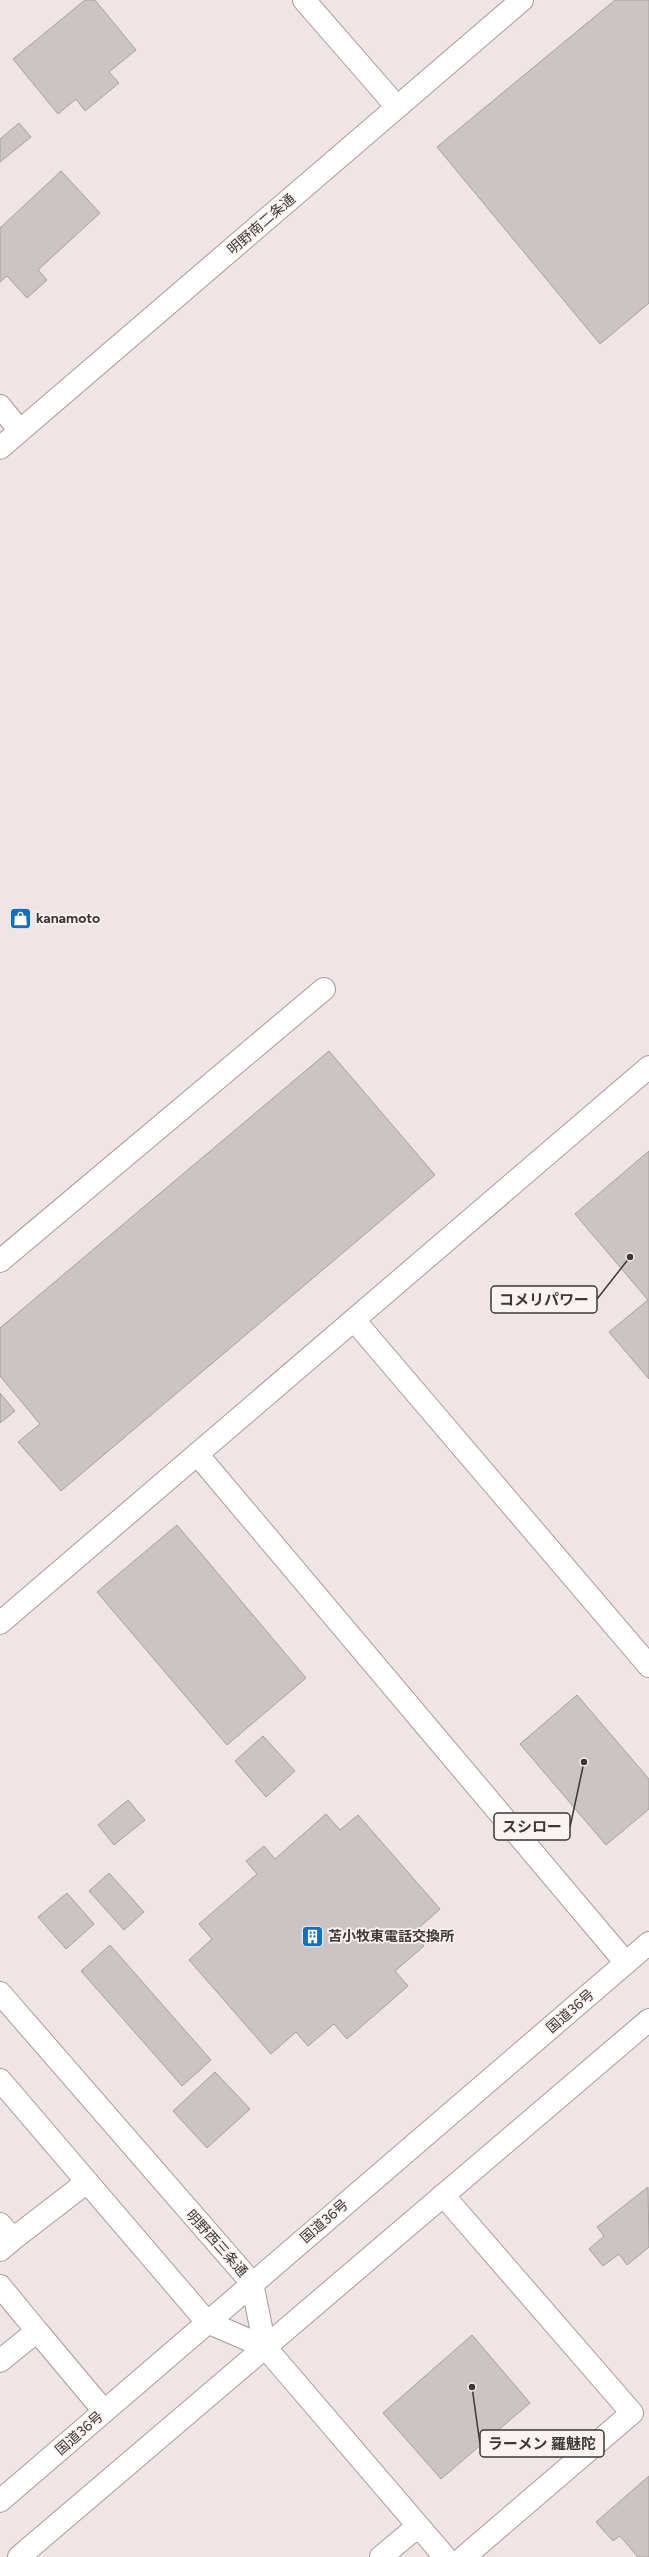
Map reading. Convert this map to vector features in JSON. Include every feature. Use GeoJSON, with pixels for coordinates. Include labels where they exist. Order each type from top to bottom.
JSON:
{"type":"FeatureCollection","features":[{"type":"Feature","properties":{"kind":"main road"},"geometry":{"type":"LineString","coordinates":[[304,0],[397,107]]}},
{"type":"Feature","properties":{"kind":"main road","name":"明野南二条通"},"geometry":{"type":"LineString","coordinates":[[0,448],[522,0]]}},
{"type":"Feature","properties":{"kind":"main road"},"geometry":{"type":"LineString","coordinates":[[0,406],[20,431]]}},
{"type":"Feature","properties":{"kind":"main road"},"geometry":{"type":"LineString","coordinates":[[0,1261],[324,989]]}},
{"type":"Feature","properties":{"kind":"main road"},"geometry":{"type":"LineString","coordinates":[[0,1622],[649,1067]]}},
{"type":"Feature","properties":{"kind":"main road"},"geometry":{"type":"LineString","coordinates":[[354,1320],[649,1666]]}},
{"type":"Feature","properties":{"kind":"main road"},"geometry":{"type":"LineString","coordinates":[[197,1454],[626,1963]]}},
{"type":"Feature","properties":{"kind":"main road","name":"国道36号"},"geometry":{"type":"LineString","coordinates":[[0,2501],[649,1943]]}},
{"type":"Feature","properties":{"kind":"main road","name":"明野西三条通"},"geometry":{"type":"LineString","coordinates":[[0,1993],[252,2283],[265,2347]]}},
{"type":"Feature","properties":{"kind":"main road"},"geometry":{"type":"LineString","coordinates":[[19,2557],[649,2020]]}},
{"type":"Feature","properties":{"kind":"main road"},"geometry":{"type":"LineString","coordinates":[[0,2080],[207,2322],[265,2347],[445,2557]]}},
{"type":"Feature","properties":{"kind":"main road"},"geometry":{"type":"LineString","coordinates":[[4,2238],[87,2182]]}},
{"type":"Feature","properties":{"kind":"main road"},"geometry":{"type":"LineString","coordinates":[[443,2195],[632,2413],[464,2557]]}},
{"type":"Feature","properties":{"kind":"main road"},"geometry":{"type":"LineString","coordinates":[[0,2286],[104,2411]]}},
{"type":"Feature","properties":{"kind":"main road"},"geometry":{"type":"LineString","coordinates":[[0,2361],[37,2331]]}},
{"type":"Feature","properties":{"kind":"main road"},"geometry":{"type":"LineString","coordinates":[[381,2557],[418,2526]]}},
{"type":"Feature","properties":{"kind":"building"},"geometry":{"type":"Polygon","coordinates":[[[85,0],[95,0],[136,50],[109,72],[119,83],[85,111],[76,99],[58,114],[13,59],[85,0]]]}},
{"type":"Feature","properties":{"kind":"building"},"geometry":{"type":"Polygon","coordinates":[[[615,0],[649,0],[649,303],[600,344],[437,147],[615,0]]]}},
{"type":"Feature","properties":{"kind":"building"},"geometry":{"type":"Polygon","coordinates":[[[19,123],[31,137],[0,162],[0,139],[19,123]]]}},
{"type":"Feature","properties":{"kind":"building"},"geometry":{"type":"Polygon","coordinates":[[[61,171],[100,213],[38,270],[47,280],[27,298],[7,276],[0,282],[0,228],[61,171]]]}},
{"type":"Feature","properties":{"kind":"building"},"geometry":{"type":"Polygon","coordinates":[[[329,1051],[435,1175],[61,1491],[18,1442],[40,1424],[0,1376],[0,1328],[329,1051]]]}},
{"type":"Feature","properties":{"kind":"building"},"geometry":{"type":"Polygon","coordinates":[[[649,1151],[649,1379],[609,1332],[648,1300],[575,1214],[649,1151]]]}},
{"type":"Feature","properties":{"kind":"building"},"geometry":{"type":"Polygon","coordinates":[[[0,1393],[15,1411],[0,1423],[0,1393]]]}},
{"type":"Feature","properties":{"kind":"building"},"geometry":{"type":"Polygon","coordinates":[[[177,1525],[306,1678],[227,1745],[97,1592],[177,1525]]]}},
{"type":"Feature","properties":{"kind":"building"},"geometry":{"type":"Polygon","coordinates":[[[577,1695],[649,1779],[649,1809],[606,1845],[520,1744],[577,1695]]]}},
{"type":"Feature","properties":{"kind":"building"},"geometry":{"type":"Polygon","coordinates":[[[263,1736],[295,1771],[266,1797],[235,1761],[263,1736]]]}},
{"type":"Feature","properties":{"kind":"building"},"geometry":{"type":"Polygon","coordinates":[[[128,1800],[145,1820],[114,1845],[98,1825],[128,1800]]]}},
{"type":"Feature","properties":{"kind":"building","name":"苫小牧東電話交換所"},"geometry":{"type":"Polygon","coordinates":[[[326,1814],[340,1830],[358,1815],[440,1909],[413,1933],[424,1946],[395,1971],[408,1986],[347,2039],[334,2024],[308,2046],[296,2032],[271,2054],[189,1960],[212,1939],[199,1924],[257,1874],[246,1861],[264,1846],[275,1859],[326,1814]]]}},
{"type":"Feature","properties":{"kind":"building"},"geometry":{"type":"Polygon","coordinates":[[[109,1873],[144,1912],[124,1930],[89,1891],[109,1873]]]}},
{"type":"Feature","properties":{"kind":"building"},"geometry":{"type":"Polygon","coordinates":[[[67,1893],[94,1924],[66,1949],[38,1917],[67,1893]]]}},
{"type":"Feature","properties":{"kind":"building"},"geometry":{"type":"Polygon","coordinates":[[[110,1945],[211,2060],[182,2086],[81,1971],[110,1945]]]}},
{"type":"Feature","properties":{"kind":"building"},"geometry":{"type":"Polygon","coordinates":[[[215,2072],[250,2109],[207,2148],[173,2111],[215,2072]]]}},
{"type":"Feature","properties":{"kind":"building"},"geometry":{"type":"Polygon","coordinates":[[[648,2187],[649,2247],[627,2265],[619,2254],[603,2266],[589,2249],[604,2236],[597,2227],[648,2187]]]}},
{"type":"Feature","properties":{"kind":"building"},"geometry":{"type":"Polygon","coordinates":[[[472,2335],[530,2403],[441,2479],[383,2413],[472,2335]]]}},
{"type":"Feature","properties":{"kind":"building"},"geometry":{"type":"Polygon","coordinates":[[[649,2476],[649,2557],[638,2557],[620,2536],[613,2541],[596,2522],[649,2476]]]}},
{"type":"Feature","properties":{"kind":"place","name":"kanamoto"},"geometry":{"type":"Point","coordinates":[21,918]}},
{"type":"Feature","properties":{"kind":"place","name":"コメリパワー"},"geometry":{"type":"Point","coordinates":[630,1257]}},
{"type":"Feature","properties":{"kind":"place","name":"スシロー"},"geometry":{"type":"Point","coordinates":[584,1762]}},
{"type":"Feature","properties":{"kind":"place","name":"苫小牧東電話交換所"},"geometry":{"type":"Point","coordinates":[312,1936]}},
{"type":"Feature","properties":{"kind":"place","name":"ラーメン 羅魅陀"},"geometry":{"type":"Point","coordinates":[472,2387]}}]}
